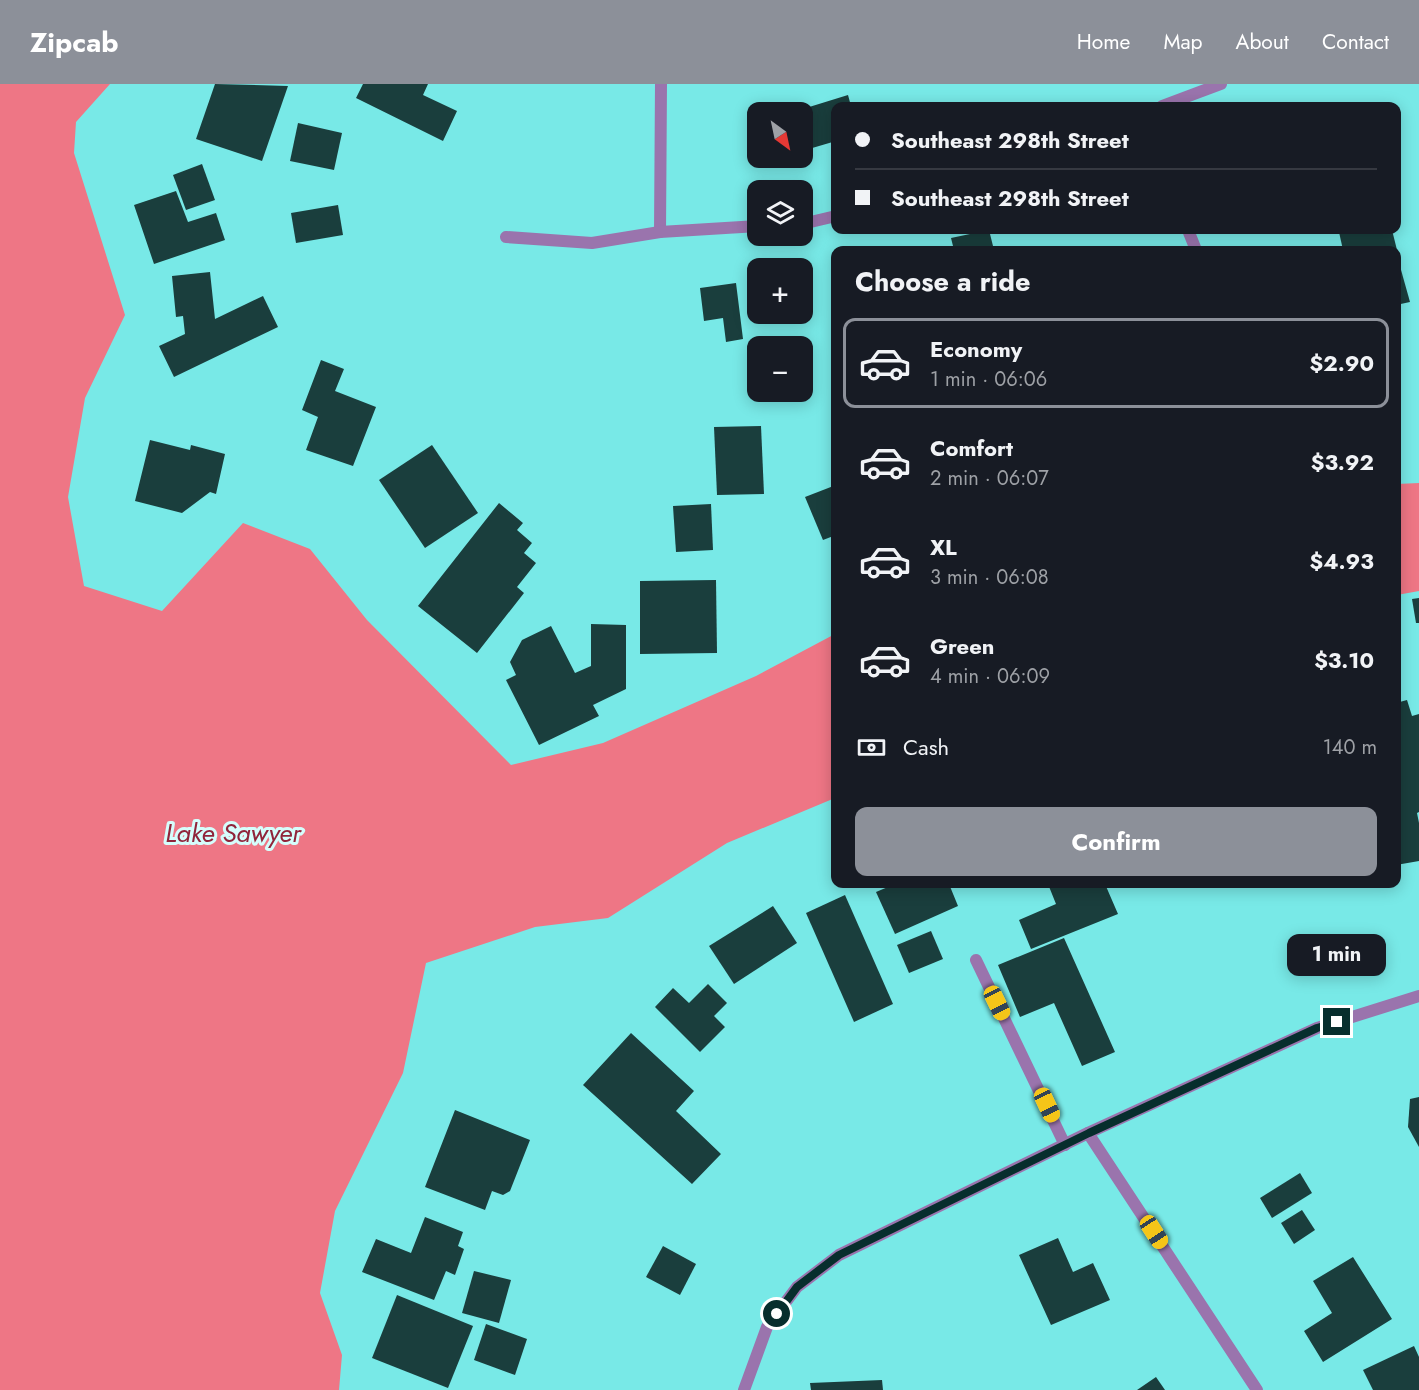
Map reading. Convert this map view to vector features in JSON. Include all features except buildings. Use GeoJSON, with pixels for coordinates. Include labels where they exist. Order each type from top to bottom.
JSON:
{"type":"FeatureCollection","features":[{"type":"Feature","properties":{"kind":"street"},"geometry":{"type":"LineString","coordinates":[[660,84],[660,232]]}},
{"type":"Feature","properties":{"kind":"street"},"geometry":{"type":"LineString","coordinates":[[1173,102],[1221,84]]}},
{"type":"Feature","properties":{"kind":"street"},"geometry":{"type":"LineString","coordinates":[[813,221],[831,217]]}},
{"type":"Feature","properties":{"kind":"street"},"geometry":{"type":"LineString","coordinates":[[506,237],[592,243],[660,232],[747,227]]}},
{"type":"Feature","properties":{"kind":"street"},"geometry":{"type":"LineString","coordinates":[[976,960],[1065,1145]]}},
{"type":"Feature","properties":{"kind":"street"},"geometry":{"type":"LineString","coordinates":[[744,1390],[766,1327],[797,1287],[839,1255],[1089,1133],[1317,1028],[1419,996]]}},
{"type":"Feature","properties":{"kind":"street"},"geometry":{"type":"LineString","coordinates":[[1089,1133],[1257,1390]]}},
{"type":"Feature","properties":{"kind":"water","name":"Lake Sawyer"},"geometry":{"type":"Polygon","coordinates":[[[0,84],[110,84],[76,122],[74,153],[125,315],[85,398],[68,497],[84,586],[162,611],[243,523],[310,549],[367,620],[511,765],[603,743],[756,676],[831,636],[831,800],[727,843],[608,918],[535,927],[426,963],[403,1073],[335,1211],[320,1293],[342,1355],[339,1390],[0,1390],[0,84]]]}},
{"type":"Feature","properties":{"kind":"water"},"geometry":{"type":"Polygon","coordinates":[[[1419,483],[1419,591],[1401,594],[1401,484],[1419,483]]]}},
{"type":"Feature","properties":{"kind":"route"},"geometry":{"type":"LineString","coordinates":[[777,1314],[797,1287],[839,1255],[1089,1133],[1317,1028],[1337,1022]]}}]}
